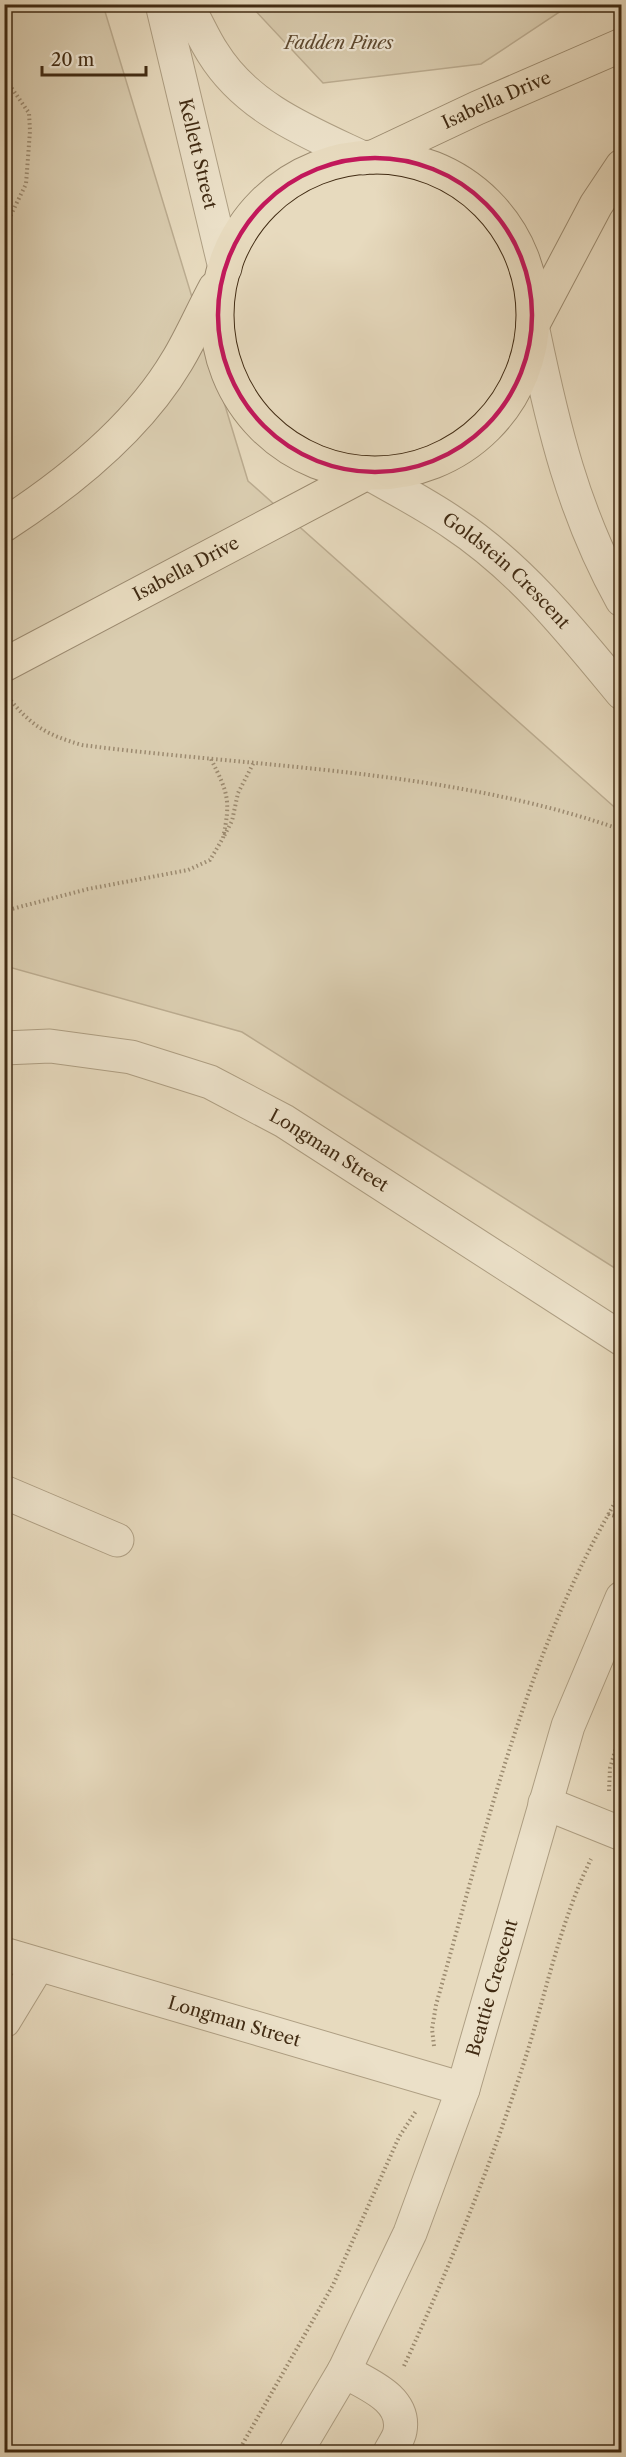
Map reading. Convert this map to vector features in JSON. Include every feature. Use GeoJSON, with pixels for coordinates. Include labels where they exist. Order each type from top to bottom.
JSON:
{"type":"FeatureCollection","features":[{"type":"Feature","properties":{"kind":"main road","name":"Isabella Drive"},"geometry":{"type":"LineString","coordinates":[[368,158],[621,45]]}},
{"type":"Feature","properties":{"kind":"main road"},"geometry":{"type":"LineString","coordinates":[[4,525],[42,501],[80,470],[147,402],[176,363],[224,270],[233,246],[248,222],[267,200],[290,182],[316,169],[344,160],[368,158],[402,160],[430,167],[457,180],[481,197],[501,218],[516,243],[527,270],[533,300],[533,327],[528,359],[516,387],[501,412],[480,434],[456,452],[429,464],[399,472],[369,473],[341,470],[306,457],[266,430],[248,409],[233,385],[223,358],[218,330],[218,301],[224,270]]}},
{"type":"Feature","properties":{"kind":"main road"},"geometry":{"type":"LineString","coordinates":[[533,327],[596,205],[621,166]]}},
{"type":"Feature","properties":{"kind":"main road","name":"Isabella Drive"},"geometry":{"type":"LineString","coordinates":[[14,660],[369,473]]}},
{"type":"Feature","properties":{"kind":"street","name":"Kellett Street"},"geometry":{"type":"LineString","coordinates":[[162,4],[224,270]]}},
{"type":"Feature","properties":{"kind":"street"},"geometry":{"type":"LineString","coordinates":[[186,4],[214,55],[246,91],[286,121],[368,158]]}},
{"type":"Feature","properties":{"kind":"street"},"geometry":{"type":"LineString","coordinates":[[533,327],[553,423],[580,516],[599,560],[621,600]]}},
{"type":"Feature","properties":{"kind":"street","name":"Goldstein Crescent"},"geometry":{"type":"LineString","coordinates":[[369,473],[454,524],[530,586],[564,622],[621,693]]}},
{"type":"Feature","properties":{"kind":"street","name":"Longman Street"},"geometry":{"type":"LineString","coordinates":[[4,1048],[50,1046],[131,1057],[210,1082],[284,1121],[621,1339]]}},
{"type":"Feature","properties":{"kind":"street"},"geometry":{"type":"LineString","coordinates":[[4,1492],[117,1540]]}},
{"type":"Feature","properties":{"kind":"street","name":"Beattie Crescent"},"geometry":{"type":"LineString","coordinates":[[296,2452],[344,2371],[410,2233],[463,2089],[568,1726],[621,1598]]}},
{"type":"Feature","properties":{"kind":"street"},"geometry":{"type":"LineString","coordinates":[[545,1803],[621,1834]]}},
{"type":"Feature","properties":{"kind":"street","name":"Longman Street"},"geometry":{"type":"LineString","coordinates":[[4,1954],[463,2089]]}},
{"type":"Feature","properties":{"kind":"street"},"geometry":{"type":"LineString","coordinates":[[4,2020],[38,1965]]}},
{"type":"Feature","properties":{"kind":"street"},"geometry":{"type":"LineString","coordinates":[[344,2371],[389,2397],[398,2411],[400,2431],[390,2452]]}},
{"type":"Feature","properties":{"kind":"path"},"geometry":{"type":"LineString","coordinates":[[4,77],[29,113],[30,131],[26,184],[4,228]]}},
{"type":"Feature","properties":{"kind":"path"},"geometry":{"type":"LineString","coordinates":[[4,690],[25,718],[58,738],[82,745],[331,770],[473,791],[579,815],[621,830]]}},
{"type":"Feature","properties":{"kind":"path"},"geometry":{"type":"LineString","coordinates":[[211,759],[227,792],[228,813],[223,838]]}},
{"type":"Feature","properties":{"kind":"path"},"geometry":{"type":"LineString","coordinates":[[4,911],[88,889],[188,870],[210,860],[232,821],[238,793],[254,762]]}},
{"type":"Feature","properties":{"kind":"path"},"geometry":{"type":"LineString","coordinates":[[434,2048],[432,2029],[436,2005],[518,1718],[560,1613],[608,1514],[619,1500],[621,1491]]}},
{"type":"Feature","properties":{"kind":"path"},"geometry":{"type":"LineString","coordinates":[[608,1514],[621,1518]]}},
{"type":"Feature","properties":{"kind":"path"},"geometry":{"type":"LineString","coordinates":[[609,1797],[609,1768],[621,1728]]}},
{"type":"Feature","properties":{"kind":"path"},"geometry":{"type":"LineString","coordinates":[[399,2375],[437,2295],[482,2184],[527,2054],[572,1898],[593,1855]]}},
{"type":"Feature","properties":{"kind":"path"},"geometry":{"type":"LineString","coordinates":[[238,2452],[333,2285],[399,2137],[417,2109]]}},
{"type":"Feature","properties":{"kind":"highlighted area"},"geometry":{"type":"Polygon","coordinates":[[[373,157],[430,167],[481,197],[500,218],[527,270],[533,330],[516,387],[480,434],[429,464],[372,473],[314,462],[266,430],[233,385],[223,358],[218,301],[233,246],[267,200],[316,169],[373,157]]]}},
{"type":"Feature","properties":{"kind":"green space"},"geometry":{"type":"Polygon","coordinates":[[[4,5],[103,5],[248,481],[621,813],[621,1272],[242,1032],[5,966],[4,5]]]}},
{"type":"Feature","properties":{"kind":"green space","name":"Fadden Pines"},"geometry":{"type":"Polygon","coordinates":[[[250,5],[570,5],[481,64],[323,83],[250,5]]]}}]}
